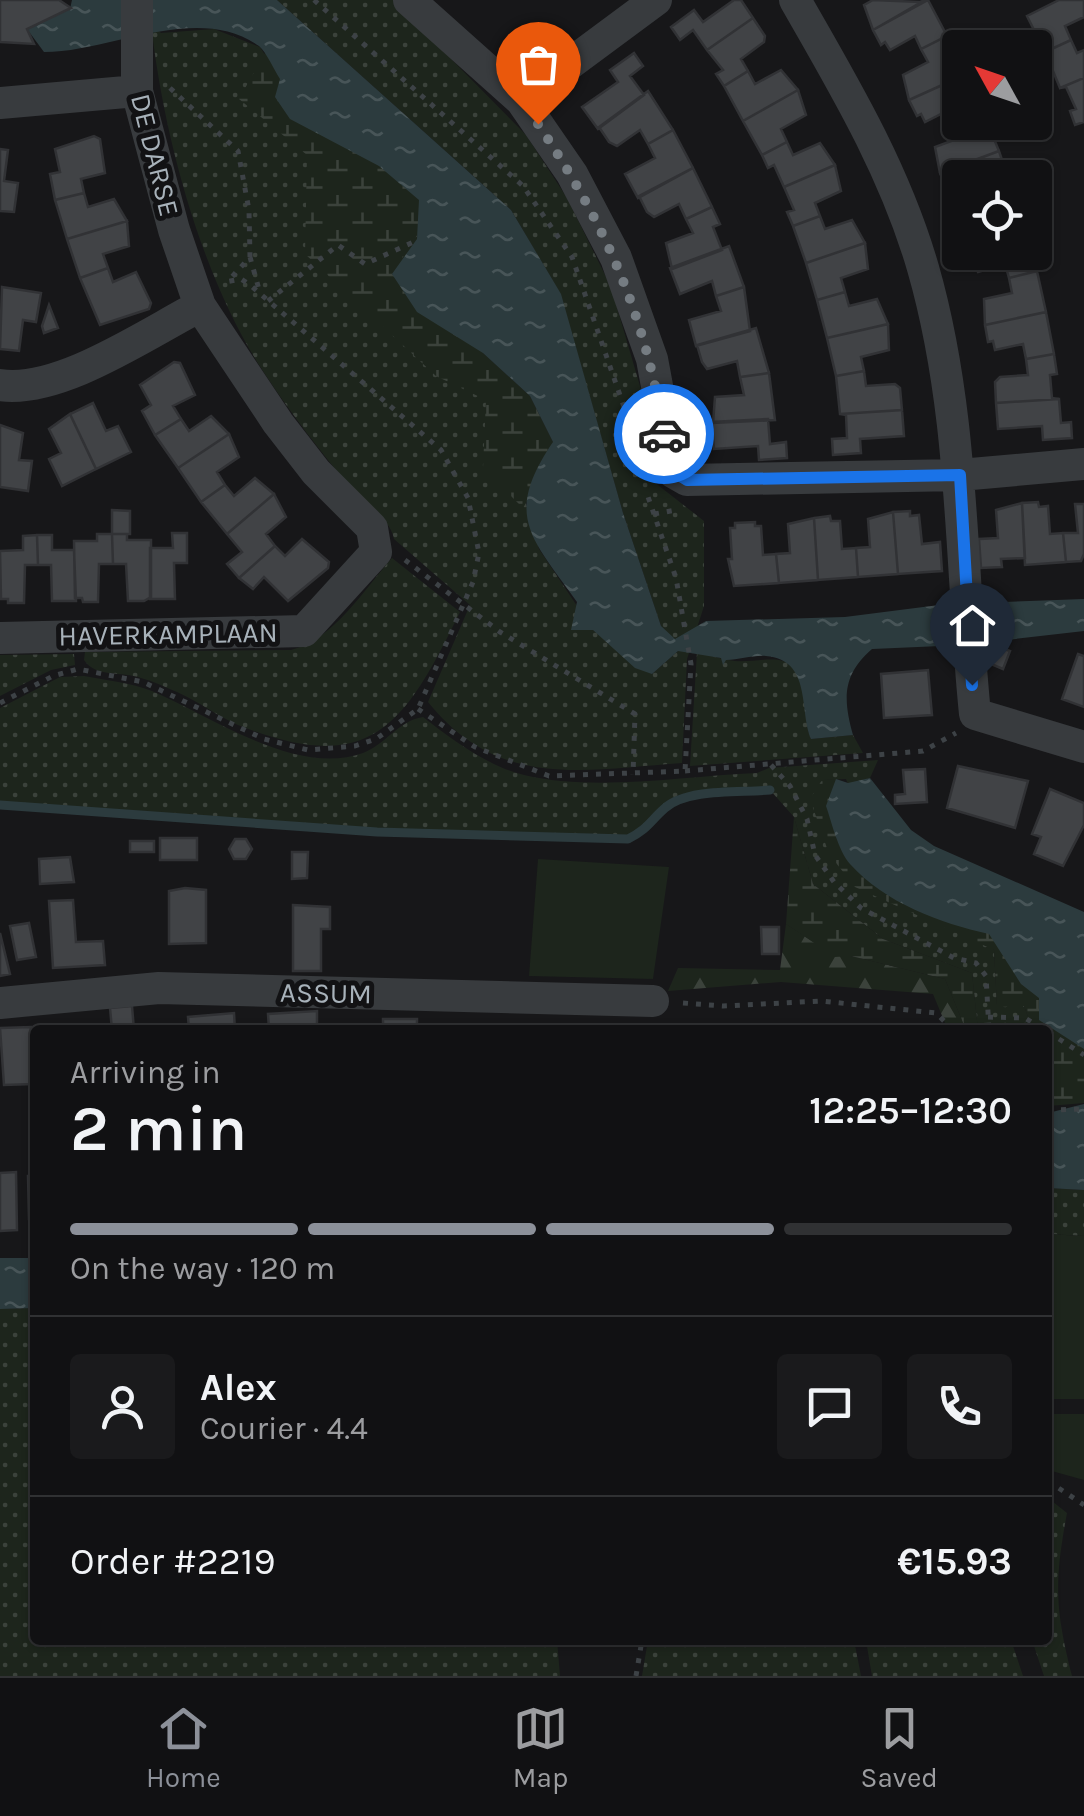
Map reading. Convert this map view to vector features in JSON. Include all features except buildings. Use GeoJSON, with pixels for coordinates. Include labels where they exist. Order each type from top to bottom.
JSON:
{"type":"FeatureCollection","features":[{"type":"Feature","properties":{"kind":"street","name":"DE DARSE"},"geometry":{"type":"LineString","coordinates":[[137,0],[137,91],[174,230],[200,306]]}},
{"type":"Feature","properties":{"kind":"street"},"geometry":{"type":"LineString","coordinates":[[410,0],[522,100],[572,174],[616,258],[652,359],[667,453],[674,472],[687,480],[960,475],[1084,464]]}},
{"type":"Feature","properties":{"kind":"street"},"geometry":{"type":"LineString","coordinates":[[522,100],[656,0]]}},
{"type":"Feature","properties":{"kind":"street"},"geometry":{"type":"LineString","coordinates":[[795,0],[858,108],[924,269],[948,386],[960,475],[975,714],[1084,747]]}},
{"type":"Feature","properties":{"kind":"street"},"geometry":{"type":"LineString","coordinates":[[0,103],[137,91]]}},
{"type":"Feature","properties":{"kind":"street"},"geometry":{"type":"LineString","coordinates":[[0,386],[27,390],[71,372],[200,306],[287,435],[372,528],[376,552]]}},
{"type":"Feature","properties":{"kind":"street","name":"HAVERKAMPLAAN"},"geometry":{"type":"LineString","coordinates":[[0,638],[304,631],[376,552]]}},
{"type":"Feature","properties":{"kind":"street","name":"ASSUM"},"geometry":{"type":"LineString","coordinates":[[0,1002],[159,988],[653,1001]]}},
{"type":"Feature","properties":{"kind":"path"},"geometry":{"type":"LineString","coordinates":[[314,0],[366,51],[486,150],[523,186],[550,222],[572,256],[589,297],[634,443]]}},
{"type":"Feature","properties":{"kind":"path"},"geometry":{"type":"LineString","coordinates":[[137,91],[166,85],[238,152],[249,210],[250,257],[260,295]]}},
{"type":"Feature","properties":{"kind":"path"},"geometry":{"type":"LineString","coordinates":[[268,302],[338,245],[365,264],[418,240]]}},
{"type":"Feature","properties":{"kind":"path"},"geometry":{"type":"LineString","coordinates":[[228,281],[250,257]]}},
{"type":"Feature","properties":{"kind":"path"},"geometry":{"type":"LineString","coordinates":[[0,703],[52,676],[78,669],[144,682],[264,739],[308,750],[355,746],[376,738],[418,708],[464,608],[480,554],[468,498],[455,469],[414,426],[241,279],[214,284],[200,306]]}},
{"type":"Feature","properties":{"kind":"path"},"geometry":{"type":"LineString","coordinates":[[645,486],[676,578],[690,664],[685,771]]}},
{"type":"Feature","properties":{"kind":"path"},"geometry":{"type":"LineString","coordinates":[[376,552],[394,551],[464,608],[635,714],[633,775]]}},
{"type":"Feature","properties":{"kind":"path"},"geometry":{"type":"LineString","coordinates":[[418,708],[475,747],[550,776],[771,766],[923,751],[951,738],[975,714]]}},
{"type":"Feature","properties":{"kind":"path"},"geometry":{"type":"LineString","coordinates":[[771,766],[790,786],[807,819],[816,855],[834,882],[861,908],[954,958],[976,963],[986,976],[989,1025]]}},
{"type":"Feature","properties":{"kind":"path"},"geometry":{"type":"LineString","coordinates":[[653,1001],[723,1006],[780,1000],[936,1013],[944,1025]]}},
{"type":"Feature","properties":{"kind":"path"},"geometry":{"type":"LineString","coordinates":[[988,1017],[1025,1018],[1036,1025]]}},
{"type":"Feature","properties":{"kind":"path"},"geometry":{"type":"LineString","coordinates":[[1052,1035],[1084,1055]]}},
{"type":"Feature","properties":{"kind":"path"},"geometry":{"type":"LineString","coordinates":[[1052,1110],[1084,1108]]}},
{"type":"Feature","properties":{"kind":"path"},"geometry":{"type":"LineString","coordinates":[[1052,1484],[1084,1505]]}},
{"type":"Feature","properties":{"kind":"path"},"geometry":{"type":"LineString","coordinates":[[636,1676],[641,1645]]}},
{"type":"Feature","properties":{"kind":"green space"},"geometry":{"type":"Polygon","coordinates":[[[277,0],[393,0],[526,135],[567,198],[611,287],[642,393],[654,482],[704,521],[704,606],[687,659],[682,763],[576,770],[513,762],[484,750],[455,730],[428,702],[470,605],[394,539],[382,518],[351,488],[294,416],[241,334],[203,249],[188,203],[165,111],[151,23],[161,33],[214,29],[260,47],[280,79],[419,200],[417,239],[483,353],[539,549],[593,630],[652,674],[678,651],[661,626],[623,513],[560,293],[511,210],[277,0]]]}},
{"type":"Feature","properties":{"kind":"green space"},"geometry":{"type":"Polygon","coordinates":[[[266,51],[356,147],[418,195],[423,226],[392,274],[417,312],[483,353],[530,396],[553,442],[552,460],[523,508],[483,468],[486,400],[436,376],[305,254],[307,155],[239,99],[266,51]]]}},
{"type":"Feature","properties":{"kind":"green space"},"geometry":{"type":"Polygon","coordinates":[[[392,558],[460,612],[421,684],[401,711],[379,731],[353,743],[321,746],[284,740],[238,725],[154,682],[102,672],[84,660],[85,652],[291,650],[334,625],[392,558]]]}},
{"type":"Feature","properties":{"kind":"green space"},"geometry":{"type":"Polygon","coordinates":[[[697,652],[728,660],[787,662],[802,681],[811,739],[853,735],[863,753],[690,766],[697,652]]]}},
{"type":"Feature","properties":{"kind":"green space"},"geometry":{"type":"Polygon","coordinates":[[[74,654],[75,665],[51,670],[0,696],[0,655],[74,654]]]}},
{"type":"Feature","properties":{"kind":"green space"},"geometry":{"type":"Polygon","coordinates":[[[84,676],[152,691],[255,740],[310,757],[337,758],[363,753],[406,723],[423,717],[497,766],[551,780],[640,781],[878,760],[870,778],[848,784],[846,779],[823,780],[994,950],[997,1006],[1024,1006],[1031,1025],[977,1025],[972,973],[883,939],[813,884],[794,817],[770,790],[687,797],[665,808],[628,839],[377,832],[0,805],[0,708],[60,677],[84,676]]]}},
{"type":"Feature","properties":{"kind":"green space"},"geometry":{"type":"Polygon","coordinates":[[[836,779],[837,785],[1084,984],[1084,1103],[1052,1106],[1052,1025],[1031,1025],[1024,1006],[997,1007],[994,950],[855,887],[829,854],[810,799],[822,780],[836,779]]]}},
{"type":"Feature","properties":{"kind":"green space"},"geometry":{"type":"Polygon","coordinates":[[[794,817],[813,884],[883,939],[972,973],[977,1025],[964,1025],[945,979],[851,956],[835,957],[786,924],[794,817]]]}},
{"type":"Feature","properties":{"kind":"green space"},"geometry":{"type":"Polygon","coordinates":[[[538,859],[669,867],[653,979],[529,976],[538,859]]]}},
{"type":"Feature","properties":{"kind":"green space"},"geometry":{"type":"Polygon","coordinates":[[[786,924],[835,956],[851,956],[945,979],[964,1025],[946,1025],[933,994],[781,982],[668,991],[678,968],[780,970],[786,924]]]}},
{"type":"Feature","properties":{"kind":"green space"},"geometry":{"type":"Polygon","coordinates":[[[1052,1188],[1084,1190],[1084,1236],[1052,1234],[1052,1188]]]}},
{"type":"Feature","properties":{"kind":"green space"},"geometry":{"type":"Polygon","coordinates":[[[1052,1234],[1084,1236],[1084,1399],[1052,1399],[1052,1234]]]}},
{"type":"Feature","properties":{"kind":"green space"},"geometry":{"type":"Polygon","coordinates":[[[30,1308],[30,1645],[557,1645],[560,1676],[0,1676],[0,1309],[30,1308]]]}},
{"type":"Feature","properties":{"kind":"green space"},"geometry":{"type":"Polygon","coordinates":[[[1052,1414],[1084,1414],[1084,1480],[1052,1471],[1052,1414]]]}},
{"type":"Feature","properties":{"kind":"green space"},"geometry":{"type":"Polygon","coordinates":[[[1052,1501],[1067,1513],[1058,1595],[1072,1676],[1044,1676],[1034,1645],[1052,1645],[1052,1501]]]}},
{"type":"Feature","properties":{"kind":"green space"},"geometry":{"type":"Polygon","coordinates":[[[647,1645],[855,1645],[861,1676],[642,1676],[647,1645]]]}},
{"type":"Feature","properties":{"kind":"green space"},"geometry":{"type":"Polygon","coordinates":[[[867,1645],[1013,1645],[1023,1676],[872,1676],[867,1645]]]}},
{"type":"Feature","properties":{"kind":"water"},"geometry":{"type":"Polygon","coordinates":[[[72,0],[277,0],[511,210],[561,294],[623,513],[661,626],[675,639],[706,621],[845,617],[947,604],[1084,599],[1084,631],[963,645],[872,649],[850,678],[847,699],[853,735],[811,739],[797,676],[781,660],[756,656],[726,660],[723,665],[721,658],[678,651],[652,674],[635,668],[593,630],[571,630],[577,602],[536,542],[526,508],[538,467],[553,442],[530,396],[483,353],[417,312],[392,274],[417,239],[419,200],[379,166],[290,119],[275,97],[280,79],[265,53],[235,34],[209,28],[182,29],[44,52],[27,29],[70,9],[72,0]]]}},
{"type":"Feature","properties":{"kind":"water"},"geometry":{"type":"Polygon","coordinates":[[[870,778],[911,830],[934,846],[1084,912],[1084,1049],[1039,1020],[1039,998],[1021,984],[989,934],[952,924],[896,900],[850,864],[826,806],[836,779],[848,783],[870,778]]]}},
{"type":"Feature","properties":{"kind":"water"},"geometry":{"type":"Polygon","coordinates":[[[1084,1104],[1084,1190],[1052,1188],[1052,1112],[1084,1104]]]}},
{"type":"Feature","properties":{"kind":"water"},"geometry":{"type":"Polygon","coordinates":[[[0,1258],[30,1258],[30,1308],[0,1309],[0,1258]]]}},
{"type":"Feature","properties":{"kind":"waterway"},"geometry":{"type":"LineString","coordinates":[[0,805],[377,832],[628,839],[665,808],[687,797],[770,790]]}},
{"type":"Feature","properties":{"kind":"way so far"},"geometry":{"type":"LineString","coordinates":[[538,124],[572,174],[616,258],[652,359],[664,434]]}},
{"type":"Feature","properties":{"kind":"route"},"geometry":{"type":"LineString","coordinates":[[664,434],[674,472],[687,480],[960,475],[972,685]]}}]}
